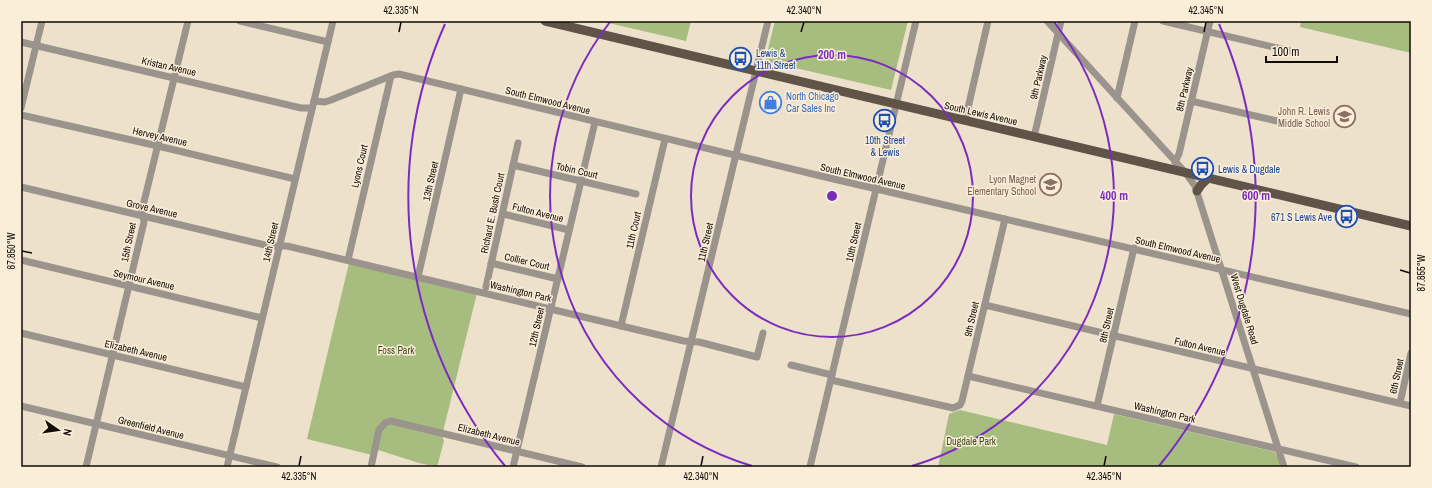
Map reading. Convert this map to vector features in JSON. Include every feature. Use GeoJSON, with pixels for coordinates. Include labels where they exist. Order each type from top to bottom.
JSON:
{"type":"FeatureCollection","features":[{"type":"Feature","properties":{"kind":"main road","name":"South Lewis Avenue"},"geometry":{"type":"LineString","coordinates":[[545,21],[1411,226]]}},
{"type":"Feature","properties":{"kind":"main road"},"geometry":{"type":"LineString","coordinates":[[1197,191],[1208,178]]}},
{"type":"Feature","properties":{"kind":"street"},"geometry":{"type":"LineString","coordinates":[[21,108],[42,21]]}},
{"type":"Feature","properties":{"kind":"street","name":"15th Street"},"geometry":{"type":"LineString","coordinates":[[86,467],[144,222],[142,210],[188,21]]}},
{"type":"Feature","properties":{"kind":"street"},"geometry":{"type":"LineString","coordinates":[[240,21],[328,42]]}},
{"type":"Feature","properties":{"kind":"street","name":"14th Street"},"geometry":{"type":"LineString","coordinates":[[227,467],[333,21]]}},
{"type":"Feature","properties":{"kind":"street","name":"11th Street"},"geometry":{"type":"LineString","coordinates":[[661,467],[768,21]]}},
{"type":"Feature","properties":{"kind":"street","name":"10th Street"},"geometry":{"type":"LineString","coordinates":[[810,467],[916,21]]}},
{"type":"Feature","properties":{"kind":"street"},"geometry":{"type":"LineString","coordinates":[[965,121],[988,21]]}},
{"type":"Feature","properties":{"kind":"street","name":"West Dugdale Road"},"geometry":{"type":"LineString","coordinates":[[1047,21],[1195,186],[1284,467]]}},
{"type":"Feature","properties":{"kind":"street","name":"9th Parkway"},"geometry":{"type":"LineString","coordinates":[[1034,137],[1061,21]]}},
{"type":"Feature","properties":{"kind":"street"},"geometry":{"type":"LineString","coordinates":[[1117,98],[1135,21]]}},
{"type":"Feature","properties":{"kind":"street"},"geometry":{"type":"LineString","coordinates":[[1163,21],[1290,51]]}},
{"type":"Feature","properties":{"kind":"street","name":"8th Parkway"},"geometry":{"type":"LineString","coordinates":[[1175,162],[1179,154],[1210,21]]}},
{"type":"Feature","properties":{"kind":"street","name":"Kristan Avenue"},"geometry":{"type":"LineString","coordinates":[[21,42],[302,108],[313,104]]}},
{"type":"Feature","properties":{"kind":"street","name":"South Elmwood Avenue"},"geometry":{"type":"LineString","coordinates":[[313,104],[331,100],[390,76],[399,74],[736,156],[1411,314]]}},
{"type":"Feature","properties":{"kind":"street","name":"Lyons Court"},"geometry":{"type":"LineString","coordinates":[[348,260],[390,76]]}},
{"type":"Feature","properties":{"kind":"street","name":"13th Street"},"geometry":{"type":"LineString","coordinates":[[418,277],[461,89]]}},
{"type":"Feature","properties":{"kind":"street"},"geometry":{"type":"LineString","coordinates":[[1192,101],[1277,121]]}},
{"type":"Feature","properties":{"kind":"street","name":"Hervey Avenue"},"geometry":{"type":"LineString","coordinates":[[21,115],[295,179]]}},
{"type":"Feature","properties":{"kind":"street","name":"12th Street"},"geometry":{"type":"LineString","coordinates":[[513,467],[595,122]]}},
{"type":"Feature","properties":{"kind":"street","name":"11th Court"},"geometry":{"type":"LineString","coordinates":[[621,326],[665,139]]}},
{"type":"Feature","properties":{"kind":"street","name":"Richard E. Bush Court"},"geometry":{"type":"LineString","coordinates":[[486,288],[518,143]]}},
{"type":"Feature","properties":{"kind":"street","name":"Tobin Court"},"geometry":{"type":"LineString","coordinates":[[513,165],[636,194]]}},
{"type":"Feature","properties":{"kind":"street","name":"Grove Avenue"},"geometry":{"type":"LineString","coordinates":[[21,187],[269,246],[279,246]]}},
{"type":"Feature","properties":{"kind":"street","name":"Fulton Avenue"},"geometry":{"type":"LineString","coordinates":[[503,214],[569,230]]}},
{"type":"Feature","properties":{"kind":"street","name":"9th Street"},"geometry":{"type":"LineString","coordinates":[[831,377],[953,408],[960,405],[1005,219]]}},
{"type":"Feature","properties":{"kind":"street","name":"Washington Park"},"geometry":{"type":"LineString","coordinates":[[279,246],[287,246],[348,260],[684,341],[699,342],[757,357],[763,333]]}},
{"type":"Feature","properties":{"kind":"street","name":"8th Street"},"geometry":{"type":"LineString","coordinates":[[1097,406],[1134,248]]}},
{"type":"Feature","properties":{"kind":"street","name":"Seymour Avenue"},"geometry":{"type":"LineString","coordinates":[[21,260],[262,318]]}},
{"type":"Feature","properties":{"kind":"street","name":"Collier Court"},"geometry":{"type":"LineString","coordinates":[[491,263],[558,279]]}},
{"type":"Feature","properties":{"kind":"street","name":"Fulton Avenue"},"geometry":{"type":"LineString","coordinates":[[985,304],[1411,406]]}},
{"type":"Feature","properties":{"kind":"street","name":"Elizabeth Avenue"},"geometry":{"type":"LineString","coordinates":[[21,333],[246,387]]}},
{"type":"Feature","properties":{"kind":"street","name":"6th Street"},"geometry":{"type":"LineString","coordinates":[[1400,403],[1411,353]]}},
{"type":"Feature","properties":{"kind":"street"},"geometry":{"type":"LineString","coordinates":[[791,365],[831,377]]}},
{"type":"Feature","properties":{"kind":"street","name":"Washington Park"},"geometry":{"type":"LineString","coordinates":[[968,376],[1356,467]]}},
{"type":"Feature","properties":{"kind":"street","name":"Greenfield Avenue"},"geometry":{"type":"LineString","coordinates":[[21,406],[277,467]]}},
{"type":"Feature","properties":{"kind":"street","name":"Elizabeth Avenue"},"geometry":{"type":"LineString","coordinates":[[371,467],[379,430],[384,423],[391,421],[582,467]]}},
{"type":"Feature","properties":{"kind":"green space"},"geometry":{"type":"Polygon","coordinates":[[[600,21],[691,21],[686,41],[600,21]]]}},
{"type":"Feature","properties":{"kind":"green space"},"geometry":{"type":"Polygon","coordinates":[[[775,21],[908,21],[891,90],[765,61],[775,21]]]}},
{"type":"Feature","properties":{"kind":"green space"},"geometry":{"type":"Polygon","coordinates":[[[1301,21],[1411,21],[1411,53],[1300,27],[1301,21]]]}},
{"type":"Feature","properties":{"kind":"green space","name":"Foss Park"},"geometry":{"type":"Polygon","coordinates":[[[349,263],[477,293],[442,436],[444,441],[437,467],[378,450],[372,455],[307,439],[349,263]]]}},
{"type":"Feature","properties":{"kind":"green space","name":"Dugdale Park"},"geometry":{"type":"Polygon","coordinates":[[[960,410],[1107,445],[1114,414],[1275,452],[1282,467],[938,467],[949,414],[960,410]]]}},
{"type":"Feature","properties":{"kind":"place","name":"Lewis & 11th Street"},"geometry":{"type":"Point","coordinates":[741,59]}},
{"type":"Feature","properties":{"kind":"place","name":"North Chicago Car Sales Inc"},"geometry":{"type":"Point","coordinates":[771,102]}},
{"type":"Feature","properties":{"kind":"place","name":"John R. Lewis Middle School"},"geometry":{"type":"Point","coordinates":[1345,117]}},
{"type":"Feature","properties":{"kind":"place","name":"10th Street & Lewis"},"geometry":{"type":"Point","coordinates":[885,120]}},
{"type":"Feature","properties":{"kind":"place","name":"Lewis & Dugdale"},"geometry":{"type":"Point","coordinates":[1203,169]}},
{"type":"Feature","properties":{"kind":"place","name":"Lyon Magnet Elementary School"},"geometry":{"type":"Point","coordinates":[1051,185]}},
{"type":"Feature","properties":{"kind":"place","name":"671 S Lewis Ave"},"geometry":{"type":"Point","coordinates":[1347,217]}}]}
